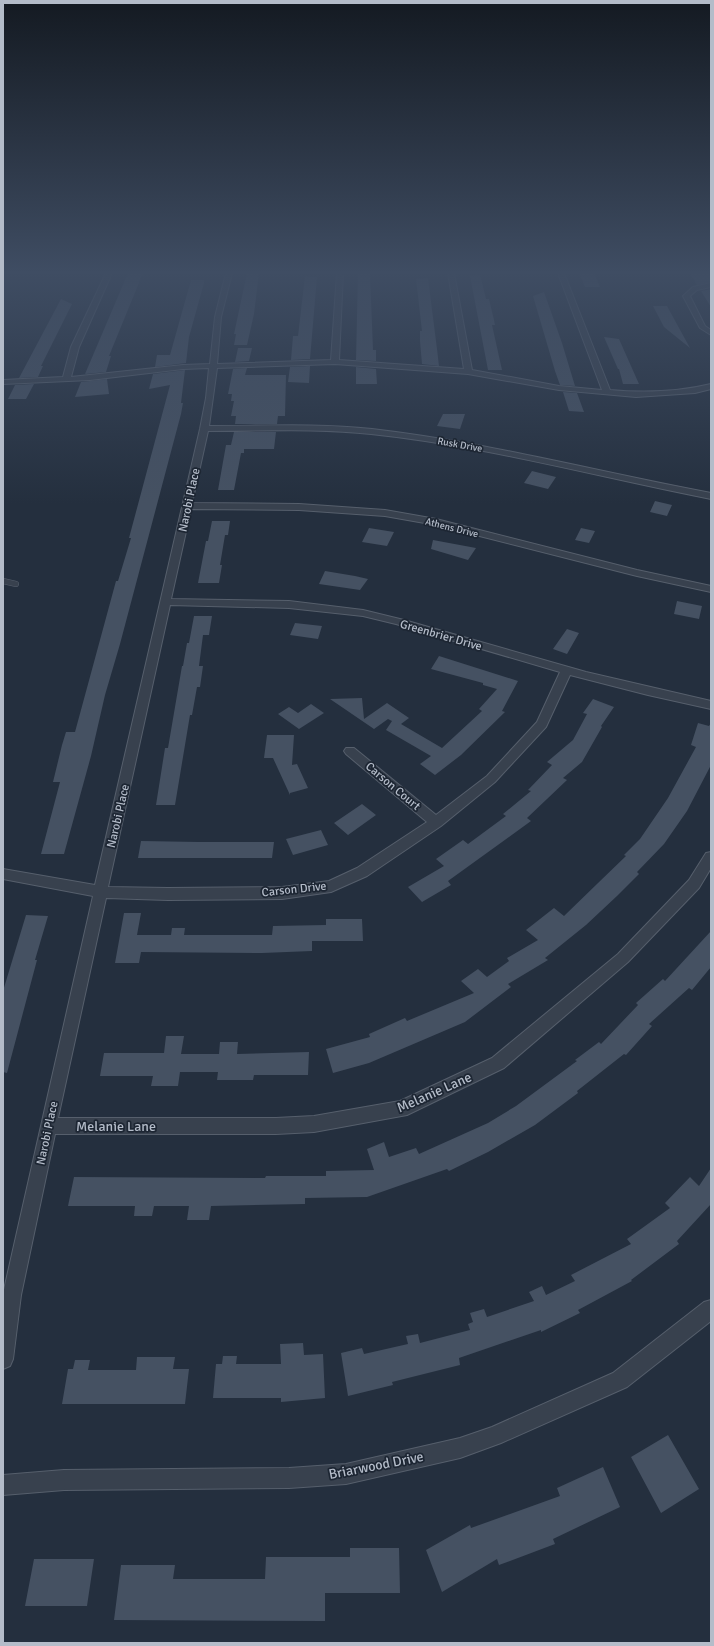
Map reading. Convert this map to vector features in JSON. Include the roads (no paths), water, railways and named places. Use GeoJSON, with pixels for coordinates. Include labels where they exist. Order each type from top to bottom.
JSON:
{"type":"FeatureCollection","features":[{"type":"Feature","properties":{"kind":"street"},"geometry":{"type":"LineString","coordinates":[[66,380],[74,350]]}},
{"type":"Feature","properties":{"kind":"street","name":"Narobi Place"},"geometry":{"type":"LineString","coordinates":[[3,1359],[12,1295],[48,1126],[188,506],[204,429],[215,350]]}},
{"type":"Feature","properties":{"kind":"street"},"geometry":{"type":"LineString","coordinates":[[335,362],[336,350]]}},
{"type":"Feature","properties":{"kind":"street"},"geometry":{"type":"LineString","coordinates":[[464,350],[468,372]]}},
{"type":"Feature","properties":{"kind":"street"},"geometry":{"type":"LineString","coordinates":[[590,350],[607,393]]}},
{"type":"Feature","properties":{"kind":"street"},"geometry":{"type":"LineString","coordinates":[[3,382],[66,380],[146,370],[335,362],[468,372],[559,388],[636,395],[669,394],[695,391],[711,386]]}},
{"type":"Feature","properties":{"kind":"street","name":"Rusk Drive"},"geometry":{"type":"LineString","coordinates":[[204,429],[319,429],[370,431],[479,447],[711,496]]}},
{"type":"Feature","properties":{"kind":"street","name":"Athens Drive"},"geometry":{"type":"LineString","coordinates":[[188,506],[299,507],[385,513],[436,522],[629,571],[711,589]]}},
{"type":"Feature","properties":{"kind":"street","name":"Greenbrier Drive"},"geometry":{"type":"LineString","coordinates":[[166,602],[277,603],[319,606],[364,613],[567,670],[676,698],[711,704]]}},
{"type":"Feature","properties":{"kind":"street","name":"Carson Drive"},"geometry":{"type":"LineString","coordinates":[[3,874],[101,892],[168,894],[282,893],[331,886],[362,872],[436,822],[491,779],[542,724],[567,670]]}},
{"type":"Feature","properties":{"kind":"street","name":"Carson Court"},"geometry":{"type":"LineString","coordinates":[[350,751],[436,822]]}},
{"type":"Feature","properties":{"kind":"street","name":"Melanie Lane"},"geometry":{"type":"LineString","coordinates":[[48,1126],[276,1126],[314,1124],[360,1118],[401,1109],[498,1063],[623,958],[694,884],[711,857]]}},
{"type":"Feature","properties":{"kind":"street","name":"Briarwood Drive"},"geometry":{"type":"LineString","coordinates":[[3,1485],[64,1480],[289,1478],[346,1474],[460,1448],[494,1436],[620,1380],[711,1309]]}},
{"type":"Feature","properties":{"kind":"lane"},"geometry":{"type":"LineString","coordinates":[[3,581],[16,584]]}}]}
